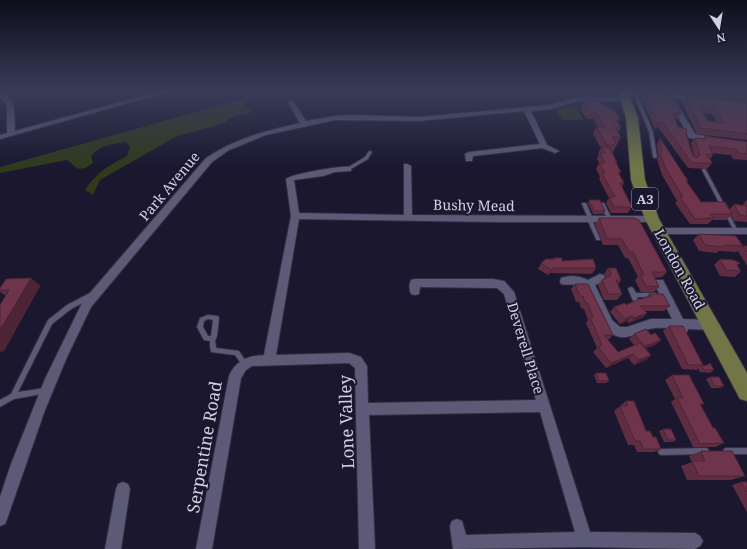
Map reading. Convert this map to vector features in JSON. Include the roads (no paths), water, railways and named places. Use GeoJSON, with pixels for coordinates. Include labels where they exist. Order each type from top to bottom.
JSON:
{"type":"FeatureCollection","features":[{"type":"Feature","properties":{"kind":"main road","name":"London Road"},"geometry":{"type":"LineString","coordinates":[[633,118],[638,180],[655,225],[747,392]]}},
{"type":"Feature","properties":{"kind":"street"},"geometry":{"type":"LineString","coordinates":[[10,118],[11,134]]}},
{"type":"Feature","properties":{"kind":"street"},"geometry":{"type":"LineString","coordinates":[[0,137],[71,118]]}},
{"type":"Feature","properties":{"kind":"street"},"geometry":{"type":"LineString","coordinates":[[300,118],[304,124]]}},
{"type":"Feature","properties":{"kind":"street","name":"Park Avenue"},"geometry":{"type":"LineString","coordinates":[[0,520],[16,466],[45,391],[81,315],[94,294],[148,233],[209,160],[226,148],[264,134],[304,124],[346,118]]}},
{"type":"Feature","properties":{"kind":"street","name":"Park Avenue"},"geometry":{"type":"LineString","coordinates":[[371,118],[419,119],[436,118]]}},
{"type":"Feature","properties":{"kind":"street"},"geometry":{"type":"LineString","coordinates":[[531,118],[544,146]]}},
{"type":"Feature","properties":{"kind":"street"},"geometry":{"type":"LineString","coordinates":[[681,118],[690,138],[713,140]]}},
{"type":"Feature","properties":{"kind":"street"},"geometry":{"type":"LineString","coordinates":[[466,156],[544,146],[555,151]]}},
{"type":"Feature","properties":{"kind":"street"},"geometry":{"type":"LineString","coordinates":[[406,166],[408,218]]}},
{"type":"Feature","properties":{"kind":"street"},"geometry":{"type":"LineString","coordinates":[[269,359],[295,216],[290,179],[342,168],[348,169]]}},
{"type":"Feature","properties":{"kind":"street","name":"Bushy Mead"},"geometry":{"type":"LineString","coordinates":[[295,216],[610,219],[655,225],[747,232]]}},
{"type":"Feature","properties":{"kind":"street"},"geometry":{"type":"LineString","coordinates":[[589,284],[600,278]]}},
{"type":"Feature","properties":{"kind":"street"},"geometry":{"type":"LineString","coordinates":[[565,281],[584,282],[589,284],[608,322],[612,328],[618,332],[625,332],[650,324],[710,325]]}},
{"type":"Feature","properties":{"kind":"street","name":"Deverell Place"},"geometry":{"type":"LineString","coordinates":[[415,284],[493,283],[505,288],[509,292],[585,539]]}},
{"type":"Feature","properties":{"kind":"street"},"geometry":{"type":"LineString","coordinates":[[659,283],[687,337]]}},
{"type":"Feature","properties":{"kind":"street","name":"Lone Valley"},"geometry":{"type":"LineString","coordinates":[[248,362],[269,359],[350,358],[357,361],[361,366],[366,549]]}},
{"type":"Feature","properties":{"kind":"street","name":"Serpentine Road"},"geometry":{"type":"LineString","coordinates":[[204,549],[235,376],[248,362]]}},
{"type":"Feature","properties":{"kind":"street","name":"Deverell Place"},"geometry":{"type":"LineString","coordinates":[[363,409],[544,406]]}},
{"type":"Feature","properties":{"kind":"street"},"geometry":{"type":"LineString","coordinates":[[113,549],[123,489]]}},
{"type":"Feature","properties":{"kind":"street"},"geometry":{"type":"LineString","coordinates":[[457,526],[460,546],[585,539],[695,541]]}},
{"type":"Feature","properties":{"kind":"lane"},"geometry":{"type":"LineString","coordinates":[[644,118],[651,132],[655,157]]}},
{"type":"Feature","properties":{"kind":"lane"},"geometry":{"type":"LineString","coordinates":[[348,169],[367,158],[370,152]]}},
{"type":"Feature","properties":{"kind":"lane"},"geometry":{"type":"LineString","coordinates":[[704,170],[736,231]]}},
{"type":"Feature","properties":{"kind":"lane"},"geometry":{"type":"LineString","coordinates":[[584,204],[598,239]]}},
{"type":"Feature","properties":{"kind":"lane"},"geometry":{"type":"LineString","coordinates":[[602,204],[610,219]]}},
{"type":"Feature","properties":{"kind":"lane"},"geometry":{"type":"LineString","coordinates":[[631,289],[636,301]]}},
{"type":"Feature","properties":{"kind":"lane"},"geometry":{"type":"LineString","coordinates":[[13,396],[50,322],[69,307],[94,294]]}},
{"type":"Feature","properties":{"kind":"lane"},"geometry":{"type":"LineString","coordinates":[[634,295],[666,296]]}},
{"type":"Feature","properties":{"kind":"lane"},"geometry":{"type":"LineString","coordinates":[[213,339],[211,344],[214,350],[237,353],[248,362]]}},
{"type":"Feature","properties":{"kind":"lane"},"geometry":{"type":"LineString","coordinates":[[0,404],[13,396],[45,391]]}},
{"type":"Feature","properties":{"kind":"lane"},"geometry":{"type":"LineString","coordinates":[[661,452],[747,451]]}}]}
